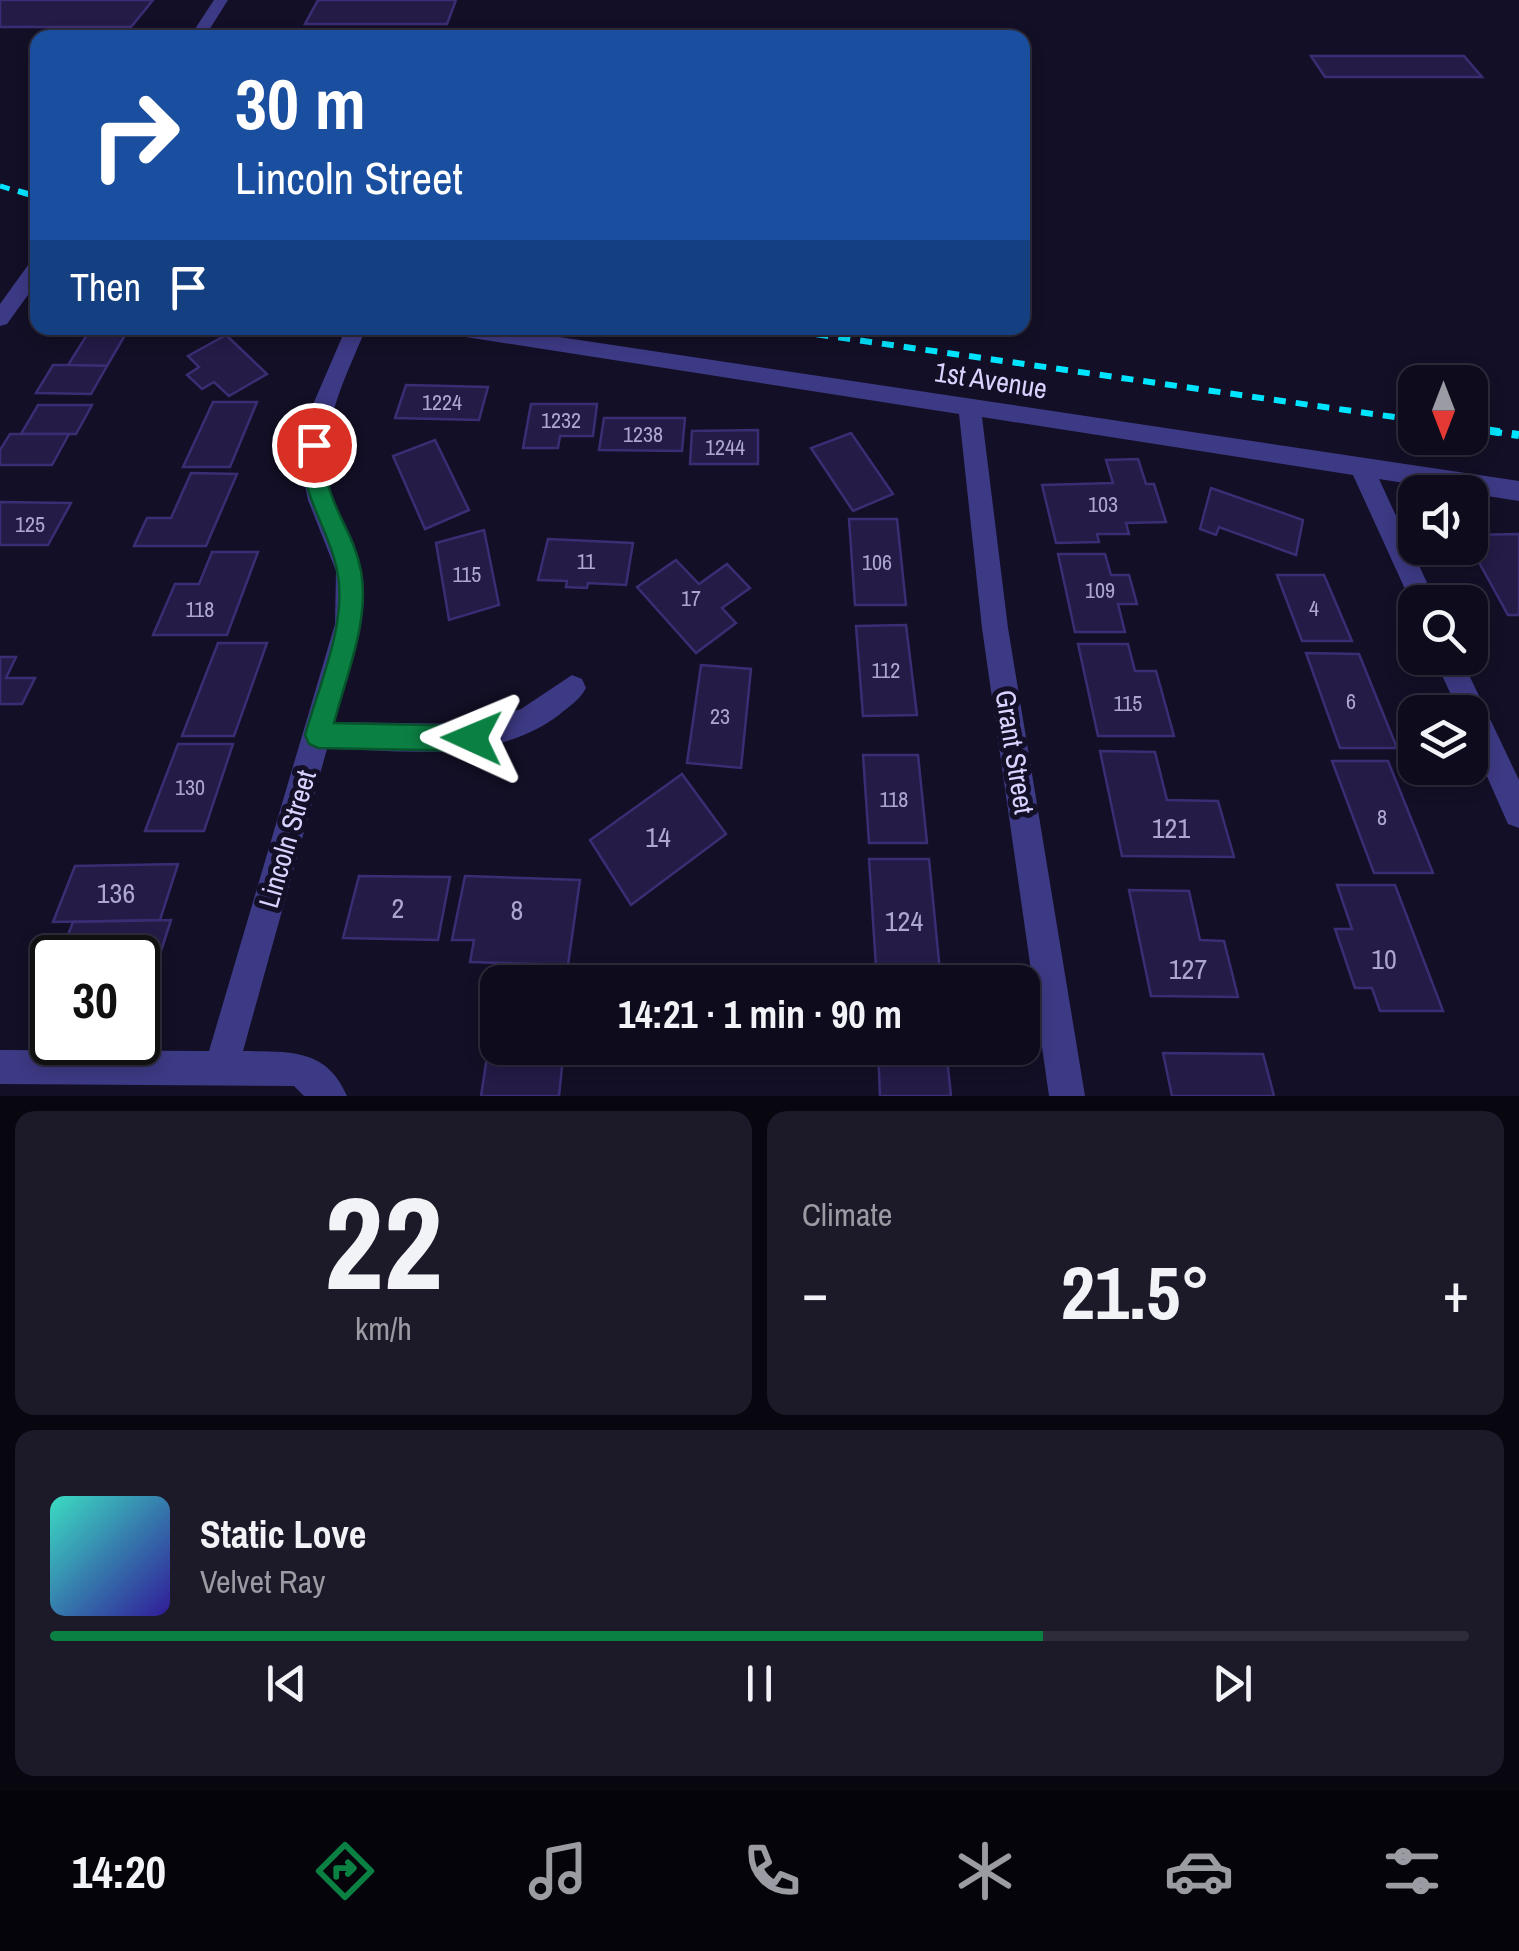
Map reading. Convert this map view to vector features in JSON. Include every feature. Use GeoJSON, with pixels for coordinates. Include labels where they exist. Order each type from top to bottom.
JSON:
{"type":"FeatureCollection","features":[{"type":"Feature","properties":{"kind":"street"},"geometry":{"type":"LineString","coordinates":[[201,30],[221,0]]}},
{"type":"Feature","properties":{"kind":"street"},"geometry":{"type":"LineString","coordinates":[[0,319],[30,280]]}},
{"type":"Feature","properties":{"kind":"street","name":"Lincoln Street"},"geometry":{"type":"LineString","coordinates":[[222,1066],[348,624],[349,570],[320,500],[312,467],[316,423],[353,335]]}},
{"type":"Feature","properties":{"kind":"street","name":"1st Avenue"},"geometry":{"type":"LineString","coordinates":[[499,335],[1519,491]]}},
{"type":"Feature","properties":{"kind":"street","name":"Grant Street"},"geometry":{"type":"LineString","coordinates":[[969,406],[995,628],[1067,1096]]}},
{"type":"Feature","properties":{"kind":"street"},"geometry":{"type":"LineString","coordinates":[[1362,468],[1415,585]]}},
{"type":"Feature","properties":{"kind":"street"},"geometry":{"type":"LineString","coordinates":[[1456,675],[1519,813]]}},
{"type":"Feature","properties":{"kind":"street"},"geometry":{"type":"LineString","coordinates":[[318,735],[472,738],[530,720],[572,688]]}},
{"type":"Feature","properties":{"kind":"street"},"geometry":{"type":"LineString","coordinates":[[0,1067],[301,1069],[329,1096]]}},
{"type":"Feature","properties":{"kind":"building"},"geometry":{"type":"Polygon","coordinates":[[[0,0],[153,0],[131,27],[0,27],[0,0]]]}},
{"type":"Feature","properties":{"kind":"building"},"geometry":{"type":"Polygon","coordinates":[[[318,0],[456,0],[447,24],[305,24],[318,0]]]}},
{"type":"Feature","properties":{"kind":"building"},"geometry":{"type":"Polygon","coordinates":[[[1311,56],[1464,56],[1482,77],[1325,77],[1311,56]]]}},
{"type":"Feature","properties":{"kind":"building"},"geometry":{"type":"Polygon","coordinates":[[[87,335],[125,335],[107,366],[68,365],[87,335]]]}},
{"type":"Feature","properties":{"kind":"building"},"geometry":{"type":"Polygon","coordinates":[[[226,335],[267,374],[229,396],[214,382],[202,389],[187,375],[199,367],[188,356],[226,335]]]}},
{"type":"Feature","properties":{"kind":"building"},"geometry":{"type":"Polygon","coordinates":[[[53,365],[107,366],[91,394],[36,393],[53,365]]]}},
{"type":"Feature","properties":{"kind":"building"},"geometry":{"type":"Polygon","coordinates":[[[406,385],[488,387],[479,420],[395,418],[406,385]]]}},
{"type":"Feature","properties":{"kind":"building"},"geometry":{"type":"Polygon","coordinates":[[[213,402],[257,402],[230,467],[183,467],[213,402]]]}},
{"type":"Feature","properties":{"kind":"building"},"geometry":{"type":"Polygon","coordinates":[[[531,404],[597,404],[593,436],[560,436],[558,448],[523,448],[531,404]]]}},
{"type":"Feature","properties":{"kind":"building"},"geometry":{"type":"Polygon","coordinates":[[[38,405],[92,405],[76,434],[21,434],[38,405]]]}},
{"type":"Feature","properties":{"kind":"building"},"geometry":{"type":"Polygon","coordinates":[[[604,418],[685,418],[682,451],[599,450],[604,418]]]}},
{"type":"Feature","properties":{"kind":"building"},"geometry":{"type":"Polygon","coordinates":[[[758,430],[758,464],[690,464],[692,431],[758,430]]]}},
{"type":"Feature","properties":{"kind":"building"},"geometry":{"type":"Polygon","coordinates":[[[851,433],[893,494],[853,511],[811,448],[851,433]]]}},
{"type":"Feature","properties":{"kind":"building"},"geometry":{"type":"Polygon","coordinates":[[[10,434],[69,434],[52,465],[0,465],[0,450],[10,434]]]}},
{"type":"Feature","properties":{"kind":"building"},"geometry":{"type":"Polygon","coordinates":[[[435,440],[469,510],[425,529],[393,456],[435,440]]]}},
{"type":"Feature","properties":{"kind":"building"},"geometry":{"type":"Polygon","coordinates":[[[1138,459],[1146,484],[1154,484],[1166,522],[1126,523],[1129,534],[1097,534],[1099,542],[1056,543],[1042,485],[1113,483],[1106,460],[1138,459]]]}},
{"type":"Feature","properties":{"kind":"building"},"geometry":{"type":"Polygon","coordinates":[[[191,473],[237,474],[206,546],[134,546],[147,518],[171,518],[191,473]]]}},
{"type":"Feature","properties":{"kind":"building"},"geometry":{"type":"Polygon","coordinates":[[[1211,488],[1303,520],[1296,555],[1219,527],[1216,535],[1200,529],[1211,488]]]}},
{"type":"Feature","properties":{"kind":"building"},"geometry":{"type":"Polygon","coordinates":[[[0,502],[71,503],[48,545],[0,545],[0,502]]]}},
{"type":"Feature","properties":{"kind":"building"},"geometry":{"type":"Polygon","coordinates":[[[849,519],[897,519],[906,605],[855,605],[849,519]]]}},
{"type":"Feature","properties":{"kind":"building"},"geometry":{"type":"Polygon","coordinates":[[[484,530],[499,605],[449,620],[436,543],[484,530]]]}},
{"type":"Feature","properties":{"kind":"building"},"geometry":{"type":"Polygon","coordinates":[[[1519,534],[1519,615],[1508,615],[1480,565],[1488,565],[1488,535],[1519,534]]]}},
{"type":"Feature","properties":{"kind":"building"},"geometry":{"type":"Polygon","coordinates":[[[548,539],[633,543],[626,585],[588,583],[587,588],[566,587],[567,581],[538,580],[548,539]]]}},
{"type":"Feature","properties":{"kind":"building"},"geometry":{"type":"Polygon","coordinates":[[[212,552],[258,552],[227,635],[153,635],[175,584],[199,584],[212,552]]]}},
{"type":"Feature","properties":{"kind":"building"},"geometry":{"type":"Polygon","coordinates":[[[1058,554],[1105,554],[1111,575],[1129,575],[1137,604],[1118,604],[1125,632],[1075,632],[1058,554]]]}},
{"type":"Feature","properties":{"kind":"building"},"geometry":{"type":"Polygon","coordinates":[[[676,560],[699,584],[727,564],[750,588],[722,608],[736,623],[696,653],[637,587],[676,560]]]}},
{"type":"Feature","properties":{"kind":"building"},"geometry":{"type":"Polygon","coordinates":[[[1277,575],[1324,575],[1352,641],[1302,641],[1277,575]]]}},
{"type":"Feature","properties":{"kind":"building"},"geometry":{"type":"Polygon","coordinates":[[[906,625],[917,715],[863,716],[856,626],[906,625]]]}},
{"type":"Feature","properties":{"kind":"building"},"geometry":{"type":"Polygon","coordinates":[[[218,643],[267,643],[234,736],[182,736],[218,643]]]}},
{"type":"Feature","properties":{"kind":"building"},"geometry":{"type":"Polygon","coordinates":[[[1078,644],[1128,644],[1135,671],[1156,671],[1174,736],[1098,736],[1078,644]]]}},
{"type":"Feature","properties":{"kind":"building"},"geometry":{"type":"Polygon","coordinates":[[[1306,653],[1359,654],[1397,748],[1340,748],[1306,653]]]}},
{"type":"Feature","properties":{"kind":"building"},"geometry":{"type":"Polygon","coordinates":[[[0,657],[16,657],[6,678],[35,678],[22,704],[0,704],[0,657]]]}},
{"type":"Feature","properties":{"kind":"building"},"geometry":{"type":"Polygon","coordinates":[[[701,665],[751,669],[741,768],[687,763],[701,665]]]}},
{"type":"Feature","properties":{"kind":"building"},"geometry":{"type":"Polygon","coordinates":[[[178,744],[233,744],[204,831],[145,831],[178,744]]]}},
{"type":"Feature","properties":{"kind":"building"},"geometry":{"type":"Polygon","coordinates":[[[1100,751],[1155,752],[1167,800],[1218,801],[1234,857],[1122,856],[1100,751]]]}},
{"type":"Feature","properties":{"kind":"building"},"geometry":{"type":"Polygon","coordinates":[[[863,755],[918,755],[927,843],[869,843],[863,755]]]}},
{"type":"Feature","properties":{"kind":"building"},"geometry":{"type":"Polygon","coordinates":[[[1332,761],[1388,761],[1433,873],[1374,873],[1332,761]]]}},
{"type":"Feature","properties":{"kind":"building"},"geometry":{"type":"Polygon","coordinates":[[[682,774],[726,834],[631,905],[590,840],[682,774]]]}},
{"type":"Feature","properties":{"kind":"building"},"geometry":{"type":"Polygon","coordinates":[[[869,859],[929,859],[939,965],[876,965],[869,859]]]}},
{"type":"Feature","properties":{"kind":"building"},"geometry":{"type":"Polygon","coordinates":[[[178,864],[160,920],[53,922],[75,866],[178,864]]]}},
{"type":"Feature","properties":{"kind":"building"},"geometry":{"type":"Polygon","coordinates":[[[359,876],[450,877],[438,940],[343,938],[359,876]]]}},
{"type":"Feature","properties":{"kind":"building"},"geometry":{"type":"Polygon","coordinates":[[[465,876],[580,880],[568,965],[470,962],[474,940],[452,940],[465,876]]]}},
{"type":"Feature","properties":{"kind":"building"},"geometry":{"type":"Polygon","coordinates":[[[1337,885],[1395,885],[1443,1011],[1380,1011],[1372,988],[1355,988],[1335,929],[1352,929],[1337,885]]]}},
{"type":"Feature","properties":{"kind":"building"},"geometry":{"type":"Polygon","coordinates":[[[1129,890],[1189,891],[1200,940],[1224,941],[1238,997],[1151,996],[1129,890]]]}},
{"type":"Feature","properties":{"kind":"building"},"geometry":{"type":"Polygon","coordinates":[[[171,920],[160,954],[160,935],[68,935],[73,922],[171,920]]]}},
{"type":"Feature","properties":{"kind":"building"},"geometry":{"type":"Polygon","coordinates":[[[1163,1053],[1263,1054],[1274,1096],[1172,1096],[1163,1053]]]}},
{"type":"Feature","properties":{"kind":"building"},"geometry":{"type":"Polygon","coordinates":[[[486,1065],[562,1065],[559,1096],[481,1096],[486,1065]]]}},
{"type":"Feature","properties":{"kind":"building"},"geometry":{"type":"Polygon","coordinates":[[[879,1065],[948,1065],[951,1096],[880,1096],[879,1065]]]}},
{"type":"Feature","properties":{"kind":"railway"},"geometry":{"type":"LineString","coordinates":[[0,186],[27,194]]}},
{"type":"Feature","properties":{"kind":"railway"},"geometry":{"type":"LineString","coordinates":[[18,191],[30,195]]}},
{"type":"Feature","properties":{"kind":"railway"},"geometry":{"type":"LineString","coordinates":[[822,335],[1398,418]]}},
{"type":"Feature","properties":{"kind":"railway"},"geometry":{"type":"LineString","coordinates":[[1488,430],[1519,435]]}},
{"type":"Feature","properties":{"kind":"railway"},"geometry":{"type":"LineString","coordinates":[[1488,431],[1502,433]]}},
{"type":"Feature","properties":{"kind":"route"},"geometry":{"type":"LineString","coordinates":[[314,445],[312,467],[320,500],[349,570],[348,624],[318,735],[472,738]]}}]}
